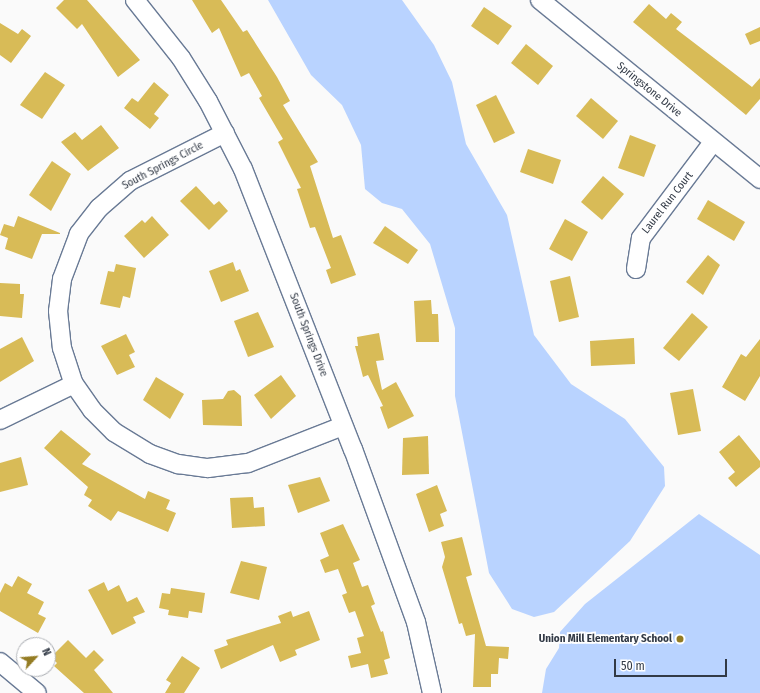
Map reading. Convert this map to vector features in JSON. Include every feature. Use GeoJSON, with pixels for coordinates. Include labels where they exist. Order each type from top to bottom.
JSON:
{"type":"FeatureCollection","features":[{"type":"Feature","properties":{"kind":"street","name":"South Springs Drive"},"geometry":{"type":"LineString","coordinates":[[135,0],[181,58],[226,133],[343,426],[416,622],[432,693]]}},
{"type":"Feature","properties":{"kind":"street","name":"Springstone Drive"},"geometry":{"type":"LineString","coordinates":[[540,0],[713,142],[760,178]]}},
{"type":"Feature","properties":{"kind":"street","name":"South Springs Circle"},"geometry":{"type":"LineString","coordinates":[[226,133],[130,181],[99,208],[79,234],[62,279],[58,311],[62,348],[74,384],[89,407],[114,432],[150,454],[178,464],[208,468],[248,463],[343,426]]}},
{"type":"Feature","properties":{"kind":"street","name":"Laurel Run Court"},"geometry":{"type":"LineString","coordinates":[[636,268],[644,232],[713,142]]}},
{"type":"Feature","properties":{"kind":"street"},"geometry":{"type":"LineString","coordinates":[[0,420],[74,384]]}},
{"type":"Feature","properties":{"kind":"street"},"geometry":{"type":"LineString","coordinates":[[0,662],[37,693]]}},
{"type":"Feature","properties":{"kind":"shaded area"},"geometry":{"type":"Polygon","coordinates":[[[268,0],[402,0],[434,45],[452,82],[466,144],[507,215],[534,335],[571,384],[625,419],[664,467],[665,486],[630,541],[554,612],[534,617],[512,609],[489,573],[455,396],[455,328],[430,244],[402,209],[382,203],[365,189],[361,145],[342,105],[311,75],[268,0]]]}},
{"type":"Feature","properties":{"kind":"shaded area","name":"Union Mill Elementary School"},"geometry":{"type":"Polygon","coordinates":[[[699,514],[760,555],[760,693],[542,693],[546,669],[559,648],[560,632],[585,604],[699,514]]]}},
{"type":"Feature","properties":{"kind":"building"},"geometry":{"type":"Polygon","coordinates":[[[64,0],[87,0],[140,60],[118,77],[82,24],[77,29],[56,8],[64,0]]]}},
{"type":"Feature","properties":{"kind":"building"},"geometry":{"type":"Polygon","coordinates":[[[192,0],[221,0],[243,32],[247,30],[277,77],[290,101],[283,105],[318,162],[310,166],[333,238],[341,235],[356,275],[331,284],[326,270],[331,268],[315,227],[310,228],[297,189],[301,188],[278,142],[283,139],[259,98],[262,96],[249,73],[241,77],[219,28],[212,33],[192,0]]]}},
{"type":"Feature","properties":{"kind":"building"},"geometry":{"type":"Polygon","coordinates":[[[649,4],[666,19],[671,13],[682,22],[676,29],[752,87],[760,78],[760,99],[746,115],[633,22],[649,4]]]}},
{"type":"Feature","properties":{"kind":"building"},"geometry":{"type":"Polygon","coordinates":[[[484,7],[512,26],[498,45],[471,26],[484,7]]]}},
{"type":"Feature","properties":{"kind":"building"},"geometry":{"type":"Polygon","coordinates":[[[0,23],[18,34],[22,29],[31,36],[11,63],[0,55],[0,23]]]}},
{"type":"Feature","properties":{"kind":"building"},"geometry":{"type":"Polygon","coordinates":[[[760,27],[760,41],[750,45],[745,34],[760,27]]]}},
{"type":"Feature","properties":{"kind":"building"},"geometry":{"type":"Polygon","coordinates":[[[526,44],[553,66],[538,85],[511,63],[526,44]]]}},
{"type":"Feature","properties":{"kind":"building"},"geometry":{"type":"Polygon","coordinates":[[[45,72],[65,85],[42,119],[20,105],[45,72]]]}},
{"type":"Feature","properties":{"kind":"building"},"geometry":{"type":"Polygon","coordinates":[[[154,82],[169,95],[154,114],[159,118],[150,129],[124,108],[132,98],[138,102],[154,82]]]}},
{"type":"Feature","properties":{"kind":"building"},"geometry":{"type":"Polygon","coordinates":[[[496,95],[515,133],[494,143],[476,105],[496,95]]]}},
{"type":"Feature","properties":{"kind":"building"},"geometry":{"type":"Polygon","coordinates":[[[591,98],[618,121],[603,139],[576,116],[591,98]]]}},
{"type":"Feature","properties":{"kind":"building"},"geometry":{"type":"Polygon","coordinates":[[[101,125],[119,148],[88,171],[61,142],[75,132],[82,140],[101,125]]]}},
{"type":"Feature","properties":{"kind":"building"},"geometry":{"type":"Polygon","coordinates":[[[630,135],[656,145],[644,177],[618,168],[630,135]]]}},
{"type":"Feature","properties":{"kind":"building"},"geometry":{"type":"Polygon","coordinates":[[[528,149],[561,160],[553,184],[520,172],[528,149]]]}},
{"type":"Feature","properties":{"kind":"building"},"geometry":{"type":"Polygon","coordinates":[[[52,161],[71,174],[51,211],[29,195],[52,161]]]}},
{"type":"Feature","properties":{"kind":"building"},"geometry":{"type":"Polygon","coordinates":[[[603,176],[624,194],[602,220],[581,202],[603,176]]]}},
{"type":"Feature","properties":{"kind":"building"},"geometry":{"type":"Polygon","coordinates":[[[196,186],[214,205],[219,201],[228,211],[209,230],[180,201],[196,186]]]}},
{"type":"Feature","properties":{"kind":"building"},"geometry":{"type":"Polygon","coordinates":[[[708,200],[745,222],[734,241],[697,219],[708,200]]]}},
{"type":"Feature","properties":{"kind":"building"},"geometry":{"type":"Polygon","coordinates":[[[18,216],[60,234],[42,234],[32,259],[5,249],[8,238],[0,235],[4,224],[14,227],[18,216]]]}},
{"type":"Feature","properties":{"kind":"building"},"geometry":{"type":"Polygon","coordinates":[[[152,216],[169,235],[144,258],[124,236],[142,220],[145,223],[152,216]]]}},
{"type":"Feature","properties":{"kind":"building"},"geometry":{"type":"Polygon","coordinates":[[[565,219],[588,232],[572,261],[549,249],[565,219]]]}},
{"type":"Feature","properties":{"kind":"building"},"geometry":{"type":"Polygon","coordinates":[[[385,226],[418,250],[408,264],[373,243],[385,226]]]}},
{"type":"Feature","properties":{"kind":"building"},"geometry":{"type":"Polygon","coordinates":[[[708,255],[720,265],[703,295],[686,282],[708,255]]]}},
{"type":"Feature","properties":{"kind":"building"},"geometry":{"type":"Polygon","coordinates":[[[233,262],[236,271],[240,269],[249,291],[221,302],[209,271],[233,262]]]}},
{"type":"Feature","properties":{"kind":"building"},"geometry":{"type":"Polygon","coordinates":[[[116,264],[136,268],[130,298],[123,296],[120,308],[100,304],[108,271],[114,272],[116,264]]]}},
{"type":"Feature","properties":{"kind":"building"},"geometry":{"type":"Polygon","coordinates":[[[570,276],[579,317],[559,322],[550,281],[570,276]]]}},
{"type":"Feature","properties":{"kind":"building"},"geometry":{"type":"Polygon","coordinates":[[[0,283],[20,284],[20,294],[24,294],[22,318],[0,316],[0,283]]]}},
{"type":"Feature","properties":{"kind":"building"},"geometry":{"type":"Polygon","coordinates":[[[431,300],[432,314],[438,314],[439,342],[416,342],[414,301],[431,300]]]}},
{"type":"Feature","properties":{"kind":"building"},"geometry":{"type":"Polygon","coordinates":[[[258,312],[274,347],[248,357],[234,321],[258,312]]]}},
{"type":"Feature","properties":{"kind":"building"},"geometry":{"type":"Polygon","coordinates":[[[692,313],[708,327],[679,361],[663,348],[692,313]]]}},
{"type":"Feature","properties":{"kind":"building"},"geometry":{"type":"Polygon","coordinates":[[[379,333],[384,360],[376,361],[382,390],[396,382],[414,416],[388,429],[380,407],[383,406],[368,375],[363,377],[355,346],[358,346],[357,337],[379,333]]]}},
{"type":"Feature","properties":{"kind":"building"},"geometry":{"type":"Polygon","coordinates":[[[126,334],[135,352],[129,355],[135,367],[117,375],[101,346],[126,334]]]}},
{"type":"Feature","properties":{"kind":"building"},"geometry":{"type":"Polygon","coordinates":[[[22,337],[34,361],[0,382],[0,349],[22,337]]]}},
{"type":"Feature","properties":{"kind":"building"},"geometry":{"type":"Polygon","coordinates":[[[634,338],[635,364],[591,366],[590,341],[634,338]]]}},
{"type":"Feature","properties":{"kind":"building"},"geometry":{"type":"Polygon","coordinates":[[[760,339],[760,376],[745,401],[722,387],[741,354],[746,357],[760,339]]]}},
{"type":"Feature","properties":{"kind":"building"},"geometry":{"type":"Polygon","coordinates":[[[281,375],[296,396],[271,419],[254,395],[281,375]]]}},
{"type":"Feature","properties":{"kind":"building"},"geometry":{"type":"Polygon","coordinates":[[[156,377],[184,394],[170,419],[143,400],[156,377]]]}},
{"type":"Feature","properties":{"kind":"building"},"geometry":{"type":"Polygon","coordinates":[[[693,389],[701,431],[678,435],[670,393],[693,389]]]}},
{"type":"Feature","properties":{"kind":"building"},"geometry":{"type":"Polygon","coordinates":[[[234,390],[241,396],[242,426],[203,425],[202,400],[223,399],[228,391],[234,390]]]}},
{"type":"Feature","properties":{"kind":"building"},"geometry":{"type":"Polygon","coordinates":[[[61,430],[91,454],[82,464],[145,499],[148,491],[170,500],[166,509],[176,513],[168,532],[118,511],[111,521],[88,506],[92,500],[84,495],[88,487],[44,448],[61,430]]]}},
{"type":"Feature","properties":{"kind":"building"},"geometry":{"type":"Polygon","coordinates":[[[739,435],[760,461],[760,467],[736,487],[728,478],[735,472],[719,452],[739,435]]]}},
{"type":"Feature","properties":{"kind":"building"},"geometry":{"type":"Polygon","coordinates":[[[428,436],[429,474],[402,475],[403,438],[428,436]]]}},
{"type":"Feature","properties":{"kind":"building"},"geometry":{"type":"Polygon","coordinates":[[[21,457],[28,485],[0,492],[0,463],[21,457]]]}},
{"type":"Feature","properties":{"kind":"building"},"geometry":{"type":"Polygon","coordinates":[[[320,477],[330,501],[298,513],[288,485],[320,477]]]}},
{"type":"Feature","properties":{"kind":"building"},"geometry":{"type":"Polygon","coordinates":[[[437,485],[447,511],[440,514],[444,526],[429,532],[416,494],[437,485]]]}},
{"type":"Feature","properties":{"kind":"building"},"geometry":{"type":"Polygon","coordinates":[[[253,497],[254,508],[264,507],[265,526],[232,528],[230,498],[253,497]]]}},
{"type":"Feature","properties":{"kind":"building"},"geometry":{"type":"Polygon","coordinates":[[[343,524],[360,560],[353,563],[362,587],[368,585],[375,604],[371,606],[381,632],[383,631],[390,658],[384,660],[388,674],[371,678],[368,664],[351,668],[348,656],[361,653],[357,638],[364,636],[355,611],[349,613],[342,595],[347,593],[338,569],[325,573],[320,560],[329,556],[320,533],[343,524]]]}},
{"type":"Feature","properties":{"kind":"building"},"geometry":{"type":"Polygon","coordinates":[[[462,537],[472,575],[466,577],[486,646],[509,647],[508,659],[499,658],[498,674],[491,674],[491,687],[473,687],[475,634],[466,636],[462,623],[459,624],[442,567],[445,557],[441,542],[462,537]]]}},
{"type":"Feature","properties":{"kind":"building"},"geometry":{"type":"Polygon","coordinates":[[[241,561],[267,567],[259,600],[230,593],[241,561]]]}},
{"type":"Feature","properties":{"kind":"building"},"geometry":{"type":"Polygon","coordinates":[[[18,576],[32,584],[27,593],[44,602],[38,614],[46,618],[38,633],[0,611],[0,593],[5,583],[12,587],[18,576]]]}},
{"type":"Feature","properties":{"kind":"building"},"geometry":{"type":"Polygon","coordinates":[[[104,582],[108,591],[119,585],[127,602],[137,597],[145,612],[133,617],[136,623],[112,635],[88,590],[104,582]]]}},
{"type":"Feature","properties":{"kind":"building"},"geometry":{"type":"Polygon","coordinates":[[[171,588],[205,593],[202,613],[189,611],[188,618],[168,615],[169,610],[159,608],[162,593],[170,594],[171,588]]]}},
{"type":"Feature","properties":{"kind":"building"},"geometry":{"type":"Polygon","coordinates":[[[291,611],[293,617],[309,611],[320,640],[295,650],[297,655],[280,662],[273,645],[221,669],[214,650],[228,645],[226,640],[281,623],[278,616],[291,611]]]}},
{"type":"Feature","properties":{"kind":"building"},"geometry":{"type":"Polygon","coordinates":[[[68,640],[86,658],[94,650],[104,660],[94,670],[113,693],[84,693],[56,668],[56,652],[68,640]]]}},
{"type":"Feature","properties":{"kind":"building"},"geometry":{"type":"Polygon","coordinates":[[[182,656],[200,668],[184,693],[165,693],[171,683],[166,680],[182,656]]]}},
{"type":"Feature","properties":{"kind":"place","name":"Union Mill Elementary School"},"geometry":{"type":"Point","coordinates":[680,639]}}]}
